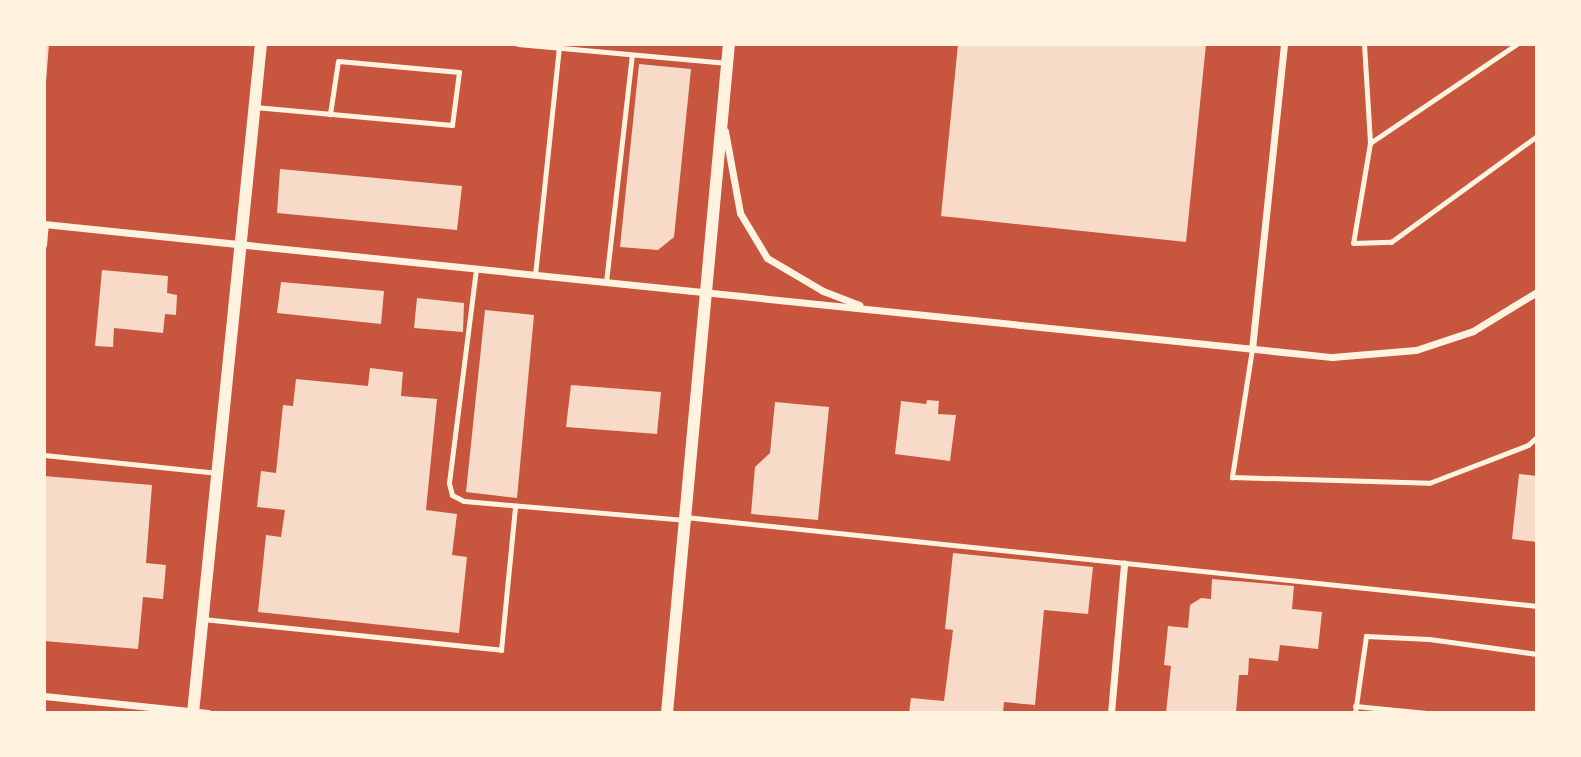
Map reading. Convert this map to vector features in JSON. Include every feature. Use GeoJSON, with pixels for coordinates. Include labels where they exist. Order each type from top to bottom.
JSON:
{"type":"FeatureCollection","features":[{"type":"Feature","properties":{"kind":"street"},"geometry":{"type":"LineString","coordinates":[[193,713],[261,44]]}},
{"type":"Feature","properties":{"kind":"street"},"geometry":{"type":"LineString","coordinates":[[667,713],[729,44]]}},
{"type":"Feature","properties":{"kind":"street"},"geometry":{"type":"LineString","coordinates":[[1252,349],[1284,44]]}},
{"type":"Feature","properties":{"kind":"street"},"geometry":{"type":"LineString","coordinates":[[722,108],[740,213],[767,258],[823,292],[901,313]]}},
{"type":"Feature","properties":{"kind":"street"},"geometry":{"type":"LineString","coordinates":[[45,224],[1332,357],[1416,350],[1473,331],[1537,292]]}},
{"type":"Feature","properties":{"kind":"street"},"geometry":{"type":"LineString","coordinates":[[1111,713],[1124,564]]}},
{"type":"Feature","properties":{"kind":"street"},"geometry":{"type":"LineString","coordinates":[[44,696],[208,713]]}},
{"type":"Feature","properties":{"kind":"lane"},"geometry":{"type":"LineString","coordinates":[[518,44],[727,63]]}},
{"type":"Feature","properties":{"kind":"lane"},"geometry":{"type":"LineString","coordinates":[[1364,44],[1370,143],[1353,243],[1391,242],[1537,136]]}},
{"type":"Feature","properties":{"kind":"lane"},"geometry":{"type":"LineString","coordinates":[[1370,143],[1517,44]]}},
{"type":"Feature","properties":{"kind":"lane"},"geometry":{"type":"LineString","coordinates":[[535,275],[559,48]]}},
{"type":"Feature","properties":{"kind":"lane"},"geometry":{"type":"LineString","coordinates":[[606,282],[632,55]]}},
{"type":"Feature","properties":{"kind":"lane"},"geometry":{"type":"LineString","coordinates":[[255,107],[330,114],[452,125],[459,72],[338,61],[330,114]]}},
{"type":"Feature","properties":{"kind":"lane"},"geometry":{"type":"LineString","coordinates":[[44,245],[45,224]]}},
{"type":"Feature","properties":{"kind":"lane"},"geometry":{"type":"LineString","coordinates":[[475,269],[449,483],[452,495],[464,501],[684,519],[1537,606]]}},
{"type":"Feature","properties":{"kind":"lane"},"geometry":{"type":"LineString","coordinates":[[1252,349],[1233,477],[1429,483],[1528,445],[1537,437]]}},
{"type":"Feature","properties":{"kind":"lane"},"geometry":{"type":"LineString","coordinates":[[44,455],[218,473]]}},
{"type":"Feature","properties":{"kind":"lane"},"geometry":{"type":"LineString","coordinates":[[203,620],[501,650],[515,506]]}},
{"type":"Feature","properties":{"kind":"lane"},"geometry":{"type":"LineString","coordinates":[[1427,713],[1355,710],[1366,636],[1429,639],[1537,654]]}},
{"type":"Feature","properties":{"kind":"building"},"geometry":{"type":"Polygon","coordinates":[[[44,44],[49,44],[46,82],[44,82],[44,44]]]}},
{"type":"Feature","properties":{"kind":"building"},"geometry":{"type":"Polygon","coordinates":[[[958,44],[1206,44],[1186,242],[941,216],[958,44]]]}},
{"type":"Feature","properties":{"kind":"building"},"geometry":{"type":"Polygon","coordinates":[[[639,64],[691,69],[674,237],[658,250],[620,247],[639,64]]]}},
{"type":"Feature","properties":{"kind":"building"},"geometry":{"type":"Polygon","coordinates":[[[280,169],[462,186],[457,230],[277,213],[280,169]]]}},
{"type":"Feature","properties":{"kind":"building"},"geometry":{"type":"Polygon","coordinates":[[[102,270],[168,276],[167,293],[177,295],[176,315],[165,314],[163,333],[114,328],[113,347],[95,346],[102,270]]]}},
{"type":"Feature","properties":{"kind":"building"},"geometry":{"type":"Polygon","coordinates":[[[281,282],[384,291],[381,324],[277,313],[281,282]]]}},
{"type":"Feature","properties":{"kind":"building"},"geometry":{"type":"Polygon","coordinates":[[[417,298],[464,303],[463,332],[414,328],[417,298]]]}},
{"type":"Feature","properties":{"kind":"building"},"geometry":{"type":"Polygon","coordinates":[[[485,310],[534,315],[517,498],[466,492],[485,310]]]}},
{"type":"Feature","properties":{"kind":"building"},"geometry":{"type":"Polygon","coordinates":[[[370,368],[403,372],[401,396],[437,399],[426,510],[457,514],[452,555],[467,557],[459,633],[258,612],[266,535],[281,537],[285,510],[257,507],[261,471],[276,473],[283,405],[293,406],[296,379],[368,386],[370,368]]]}},
{"type":"Feature","properties":{"kind":"building"},"geometry":{"type":"Polygon","coordinates":[[[571,385],[661,392],[657,434],[566,427],[571,385]]]}},
{"type":"Feature","properties":{"kind":"building"},"geometry":{"type":"Polygon","coordinates":[[[927,400],[939,401],[938,414],[956,415],[950,461],[895,454],[901,401],[926,404],[927,400]]]}},
{"type":"Feature","properties":{"kind":"building"},"geometry":{"type":"Polygon","coordinates":[[[775,402],[829,407],[818,520],[751,514],[755,467],[770,453],[775,402]]]}},
{"type":"Feature","properties":{"kind":"building"},"geometry":{"type":"Polygon","coordinates":[[[1519,474],[1537,476],[1537,542],[1512,539],[1519,474]]]}},
{"type":"Feature","properties":{"kind":"building"},"geometry":{"type":"Polygon","coordinates":[[[44,476],[152,485],[146,563],[166,565],[163,599],[143,597],[138,649],[44,641],[44,476]]]}},
{"type":"Feature","properties":{"kind":"building"},"geometry":{"type":"Polygon","coordinates":[[[953,553],[1093,567],[1088,614],[1044,610],[1035,705],[1004,702],[1003,713],[909,713],[911,698],[944,701],[953,630],[945,629],[953,553]]]}},
{"type":"Feature","properties":{"kind":"building"},"geometry":{"type":"Polygon","coordinates":[[[1212,579],[1294,586],[1292,609],[1322,612],[1318,649],[1280,645],[1278,661],[1249,658],[1248,675],[1239,675],[1236,713],[1166,713],[1171,666],[1164,665],[1168,626],[1188,628],[1190,605],[1201,598],[1211,599],[1212,579]]]}}]}
